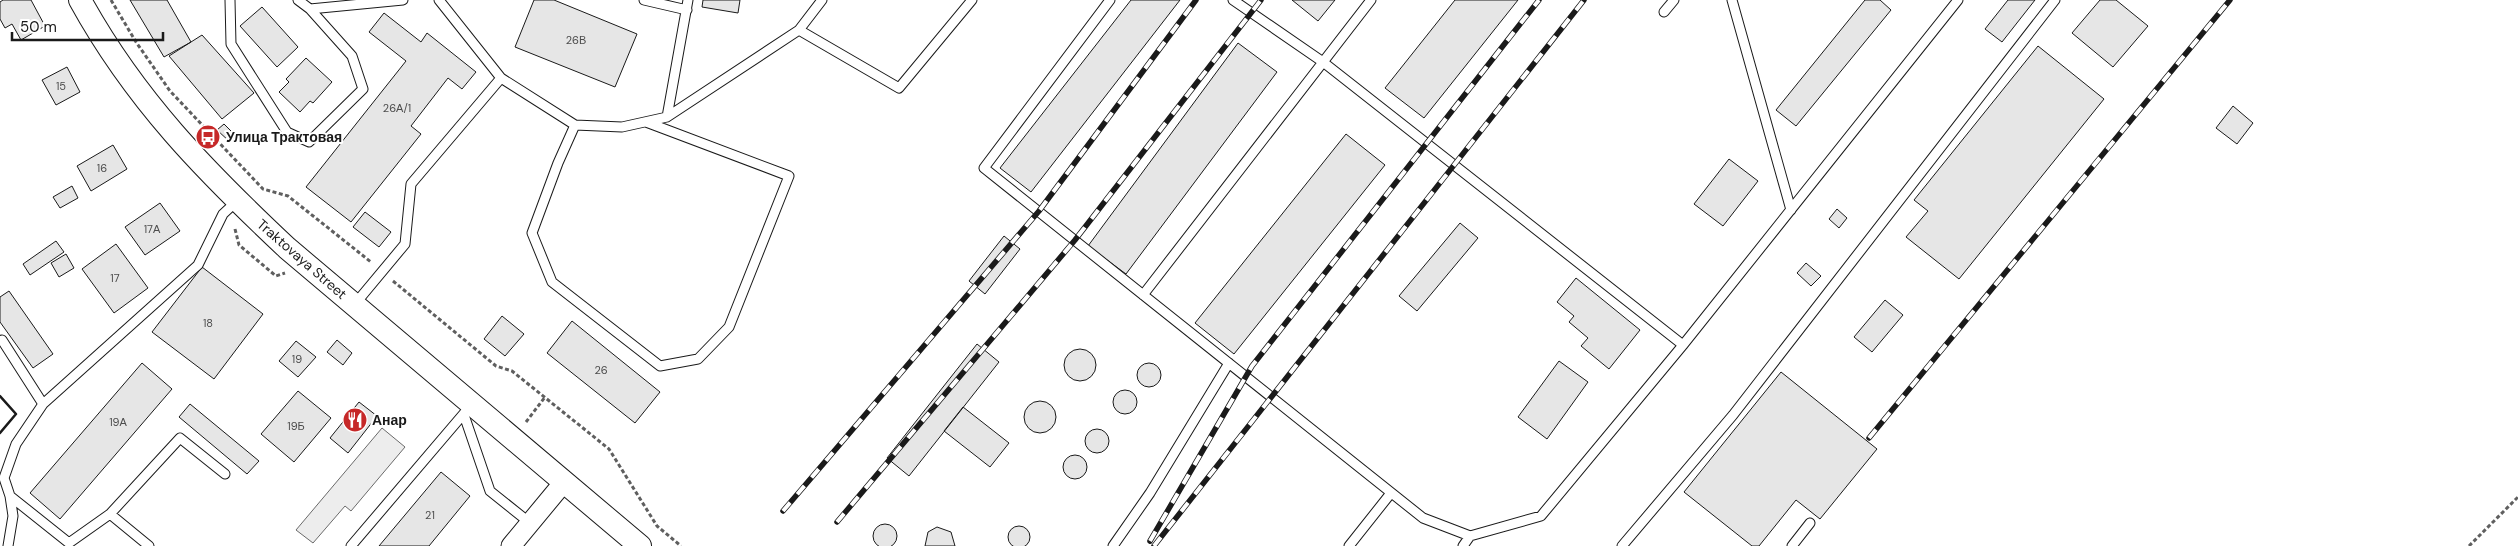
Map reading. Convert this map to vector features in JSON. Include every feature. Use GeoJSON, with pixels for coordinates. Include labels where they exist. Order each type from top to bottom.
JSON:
{"type":"FeatureCollection","features":[{"type":"Feature","properties":{"kind":"street","name":"Traktovaya Street"},"geometry":{"type":"LineString","coordinates":[[80,0],[104,44],[141,95],[190,152],[237,201],[287,248],[355,305],[468,410],[564,482],[640,546]]}},
{"type":"Feature","properties":{"kind":"street"},"geometry":{"type":"LineString","coordinates":[[511,546],[564,482]]}},
{"type":"Feature","properties":{"kind":"lane"},"geometry":{"type":"LineString","coordinates":[[230,0],[231,44],[287,132],[309,142],[363,89],[352,56],[310,9],[298,0]]}},
{"type":"Feature","properties":{"kind":"lane"},"geometry":{"type":"LineString","coordinates":[[310,9],[403,0]]}},
{"type":"Feature","properties":{"kind":"lane"},"geometry":{"type":"LineString","coordinates":[[439,0],[501,78],[576,125],[622,127],[668,117],[799,30],[822,0]]}},
{"type":"Feature","properties":{"kind":"lane"},"geometry":{"type":"LineString","coordinates":[[644,0],[686,10]]}},
{"type":"Feature","properties":{"kind":"lane"},"geometry":{"type":"LineString","coordinates":[[668,117],[688,0]]}},
{"type":"Feature","properties":{"kind":"lane"},"geometry":{"type":"LineString","coordinates":[[799,30],[899,88],[972,0]]}},
{"type":"Feature","properties":{"kind":"lane"},"geometry":{"type":"LineString","coordinates":[[1110,0],[984,168],[1422,518],[1470,536],[1541,516],[1683,345],[1958,0]]}},
{"type":"Feature","properties":{"kind":"lane"},"geometry":{"type":"LineString","coordinates":[[1233,0],[1323,62],[1683,345]]}},
{"type":"Feature","properties":{"kind":"lane"},"geometry":{"type":"LineString","coordinates":[[1143,294],[1371,0]]}},
{"type":"Feature","properties":{"kind":"lane"},"geometry":{"type":"LineString","coordinates":[[1664,12],[1674,0]]}},
{"type":"Feature","properties":{"kind":"lane"},"geometry":{"type":"LineString","coordinates":[[1732,0],[1790,210]]}},
{"type":"Feature","properties":{"kind":"lane"},"geometry":{"type":"LineString","coordinates":[[1622,546],[1733,415],[2056,0]]}},
{"type":"Feature","properties":{"kind":"lane"},"geometry":{"type":"LineString","coordinates":[[355,305],[405,244],[411,184],[501,78]]}},
{"type":"Feature","properties":{"kind":"lane"},"geometry":{"type":"LineString","coordinates":[[576,125],[558,163],[532,233],[552,282],[660,366],[698,359],[729,326],[789,176],[646,122]]}},
{"type":"Feature","properties":{"kind":"lane"},"geometry":{"type":"LineString","coordinates":[[8,546],[13,516],[10,496],[2,478],[16,444],[43,404],[198,265],[223,214],[237,201]]}},
{"type":"Feature","properties":{"kind":"lane"},"geometry":{"type":"LineString","coordinates":[[2,340],[43,404]]}},
{"type":"Feature","properties":{"kind":"lane"},"geometry":{"type":"LineString","coordinates":[[1113,546],[1150,493],[1229,363]]}},
{"type":"Feature","properties":{"kind":"lane"},"geometry":{"type":"LineString","coordinates":[[468,410],[490,491],[530,523]]}},
{"type":"Feature","properties":{"kind":"lane"},"geometry":{"type":"LineString","coordinates":[[351,546],[468,410]]}},
{"type":"Feature","properties":{"kind":"lane"},"geometry":{"type":"LineString","coordinates":[[10,496],[69,543],[110,514],[180,438],[225,474]]}},
{"type":"Feature","properties":{"kind":"lane"},"geometry":{"type":"LineString","coordinates":[[1349,546],[1391,493]]}},
{"type":"Feature","properties":{"kind":"lane"},"geometry":{"type":"LineString","coordinates":[[110,514],[149,546]]}},
{"type":"Feature","properties":{"kind":"lane"},"geometry":{"type":"LineString","coordinates":[[1792,546],[1810,523]]}},
{"type":"Feature","properties":{"kind":"lane"},"geometry":{"type":"LineString","coordinates":[[1463,546],[1470,536]]}},
{"type":"Feature","properties":{"kind":"path"},"geometry":{"type":"LineString","coordinates":[[2469,546],[2518,496]]}},
{"type":"Feature","properties":{"kind":"shaded area"},"geometry":{"type":"Polygon","coordinates":[[[382,428],[405,447],[351,511],[345,506],[313,543],[296,530],[382,428]]]}},
{"type":"Feature","properties":{"kind":"building"},"geometry":{"type":"Polygon","coordinates":[[[3,0],[31,0],[45,26],[21,40],[12,24],[5,28],[0,19],[0,2],[3,0]]]}},
{"type":"Feature","properties":{"kind":"building"},"geometry":{"type":"Polygon","coordinates":[[[130,0],[167,0],[191,42],[164,57],[130,0]]]}},
{"type":"Feature","properties":{"kind":"building"},"geometry":{"type":"Polygon","coordinates":[[[534,0],[554,0],[637,34],[615,87],[515,47],[534,0]]]}},
{"type":"Feature","properties":{"kind":"building"},"geometry":{"type":"Polygon","coordinates":[[[703,0],[740,0],[738,13],[702,7],[703,0]]]}},
{"type":"Feature","properties":{"kind":"building"},"geometry":{"type":"Polygon","coordinates":[[[1131,0],[1180,0],[1031,192],[1000,168],[1131,0]]]}},
{"type":"Feature","properties":{"kind":"building"},"geometry":{"type":"Polygon","coordinates":[[[1292,0],[1335,0],[1318,21],[1292,0]]]}},
{"type":"Feature","properties":{"kind":"building"},"geometry":{"type":"Polygon","coordinates":[[[1455,0],[1518,0],[1424,118],[1385,88],[1455,0]]]}},
{"type":"Feature","properties":{"kind":"building"},"geometry":{"type":"Polygon","coordinates":[[[1865,0],[1880,0],[1891,10],[1796,126],[1776,110],[1865,0]]]}},
{"type":"Feature","properties":{"kind":"building"},"geometry":{"type":"Polygon","coordinates":[[[2008,0],[2035,0],[2002,42],[1985,29],[2008,0]]]}},
{"type":"Feature","properties":{"kind":"building"},"geometry":{"type":"Polygon","coordinates":[[[2100,0],[2116,0],[2148,26],[2113,67],[2072,33],[2100,0]]]}},
{"type":"Feature","properties":{"kind":"building"},"geometry":{"type":"Polygon","coordinates":[[[262,7],[298,47],[277,67],[240,26],[262,7]]]}},
{"type":"Feature","properties":{"kind":"building"},"geometry":{"type":"Polygon","coordinates":[[[384,13],[421,42],[427,33],[476,72],[462,89],[448,78],[411,126],[421,134],[351,222],[306,187],[406,61],[369,32],[384,13]]]}},
{"type":"Feature","properties":{"kind":"building"},"geometry":{"type":"Polygon","coordinates":[[[202,35],[254,93],[222,119],[169,56],[202,35]]]}},
{"type":"Feature","properties":{"kind":"building"},"geometry":{"type":"Polygon","coordinates":[[[1238,43],[1277,72],[1126,274],[1088,246],[1238,43]]]}},
{"type":"Feature","properties":{"kind":"building"},"geometry":{"type":"Polygon","coordinates":[[[2038,46],[2104,99],[1959,279],[1906,237],[1928,211],[1914,200],[2038,46]]]}},
{"type":"Feature","properties":{"kind":"building"},"geometry":{"type":"Polygon","coordinates":[[[306,58],[332,82],[313,103],[310,101],[300,112],[279,92],[289,82],[286,79],[306,58]]]}},
{"type":"Feature","properties":{"kind":"building"},"geometry":{"type":"Polygon","coordinates":[[[67,67],[80,92],[56,105],[42,80],[67,67]]]}},
{"type":"Feature","properties":{"kind":"building"},"geometry":{"type":"Polygon","coordinates":[[[2233,106],[2253,123],[2237,144],[2216,128],[2233,106]]]}},
{"type":"Feature","properties":{"kind":"building"},"geometry":{"type":"Polygon","coordinates":[[[224,124],[236,136],[230,142],[217,130],[224,124]]]}},
{"type":"Feature","properties":{"kind":"building"},"geometry":{"type":"Polygon","coordinates":[[[1346,134],[1385,165],[1234,354],[1195,323],[1346,134]]]}},
{"type":"Feature","properties":{"kind":"building"},"geometry":{"type":"Polygon","coordinates":[[[113,145],[127,169],[91,191],[77,166],[113,145]]]}},
{"type":"Feature","properties":{"kind":"building"},"geometry":{"type":"Polygon","coordinates":[[[1729,159],[1758,181],[1723,226],[1694,204],[1729,159]]]}},
{"type":"Feature","properties":{"kind":"building"},"geometry":{"type":"Polygon","coordinates":[[[72,186],[78,198],[60,208],[53,197],[72,186]]]}},
{"type":"Feature","properties":{"kind":"building"},"geometry":{"type":"Polygon","coordinates":[[[160,203],[180,231],[145,255],[125,227],[160,203]]]}},
{"type":"Feature","properties":{"kind":"building"},"geometry":{"type":"Polygon","coordinates":[[[1837,209],[1847,218],[1839,228],[1829,219],[1837,209]]]}},
{"type":"Feature","properties":{"kind":"building"},"geometry":{"type":"Polygon","coordinates":[[[365,212],[391,232],[379,247],[353,227],[365,212]]]}},
{"type":"Feature","properties":{"kind":"building"},"geometry":{"type":"Polygon","coordinates":[[[1460,223],[1478,238],[1417,311],[1399,296],[1460,223]]]}},
{"type":"Feature","properties":{"kind":"building"},"geometry":{"type":"Polygon","coordinates":[[[1004,236],[1020,249],[985,294],[969,281],[1004,236]]]}},
{"type":"Feature","properties":{"kind":"building"},"geometry":{"type":"Polygon","coordinates":[[[56,241],[64,252],[30,275],[23,264],[56,241]]]}},
{"type":"Feature","properties":{"kind":"building"},"geometry":{"type":"Polygon","coordinates":[[[116,244],[148,288],[114,313],[82,269],[116,244]]]}},
{"type":"Feature","properties":{"kind":"building"},"geometry":{"type":"Polygon","coordinates":[[[66,254],[74,268],[59,277],[51,263],[66,254]]]}},
{"type":"Feature","properties":{"kind":"building"},"geometry":{"type":"Polygon","coordinates":[[[1806,263],[1821,276],[1811,286],[1797,273],[1806,263]]]}},
{"type":"Feature","properties":{"kind":"building"},"geometry":{"type":"Polygon","coordinates":[[[202,267],[263,314],[214,379],[152,332],[202,267]]]}},
{"type":"Feature","properties":{"kind":"building"},"geometry":{"type":"Polygon","coordinates":[[[1576,278],[1640,330],[1609,369],[1581,346],[1588,338],[1569,322],[1574,316],[1557,302],[1576,278]]]}},
{"type":"Feature","properties":{"kind":"building"},"geometry":{"type":"Polygon","coordinates":[[[9,291],[53,354],[33,368],[0,322],[0,297],[9,291]]]}},
{"type":"Feature","properties":{"kind":"building"},"geometry":{"type":"Polygon","coordinates":[[[1885,300],[1903,315],[1872,352],[1854,337],[1885,300]]]}},
{"type":"Feature","properties":{"kind":"building"},"geometry":{"type":"Polygon","coordinates":[[[502,316],[524,334],[505,356],[484,339],[502,316]]]}},
{"type":"Feature","properties":{"kind":"building"},"geometry":{"type":"Polygon","coordinates":[[[572,321],[660,392],[635,423],[547,353],[572,321]]]}},
{"type":"Feature","properties":{"kind":"building"},"geometry":{"type":"Polygon","coordinates":[[[337,340],[352,353],[343,365],[327,352],[337,340]]]}},
{"type":"Feature","properties":{"kind":"building"},"geometry":{"type":"Polygon","coordinates":[[[296,341],[316,357],[298,377],[279,361],[296,341]]]}},
{"type":"Feature","properties":{"kind":"building"},"geometry":{"type":"Polygon","coordinates":[[[977,344],[999,362],[909,476],[887,458],[977,344]]]}},
{"type":"Feature","properties":{"kind":"building"},"geometry":{"type":"Polygon","coordinates":[[[1080,349],[1091,354],[1096,365],[1091,376],[1080,381],[1069,376],[1064,365],[1069,354],[1080,349]]]}},
{"type":"Feature","properties":{"kind":"building"},"geometry":{"type":"Polygon","coordinates":[[[1559,361],[1588,382],[1547,439],[1518,417],[1559,361]]]}},
{"type":"Feature","properties":{"kind":"building"},"geometry":{"type":"Polygon","coordinates":[[[142,363],[172,389],[60,519],[30,493],[142,363]]]}},
{"type":"Feature","properties":{"kind":"building"},"geometry":{"type":"Polygon","coordinates":[[[1149,363],[1158,366],[1161,375],[1158,384],[1149,387],[1140,384],[1137,375],[1140,366],[1149,363]]]}},
{"type":"Feature","properties":{"kind":"building"},"geometry":{"type":"Polygon","coordinates":[[[1781,372],[1877,449],[1820,519],[1796,500],[1759,546],[1752,546],[1684,492],[1781,372]]]}},
{"type":"Feature","properties":{"kind":"building"},"geometry":{"type":"Polygon","coordinates":[[[1125,390],[1134,393],[1137,402],[1134,411],[1125,414],[1116,411],[1113,402],[1116,393],[1125,390]]]}},
{"type":"Feature","properties":{"kind":"building"},"geometry":{"type":"Polygon","coordinates":[[[298,391],[331,418],[294,462],[261,434],[298,391]]]}},
{"type":"Feature","properties":{"kind":"building"},"geometry":{"type":"Polygon","coordinates":[[[1040,401],[1051,406],[1056,417],[1051,428],[1040,433],[1029,428],[1024,417],[1029,406],[1040,401]]]}},
{"type":"Feature","properties":{"kind":"building"},"geometry":{"type":"Polygon","coordinates":[[[359,402],[377,416],[348,453],[330,438],[359,402]]]}},
{"type":"Feature","properties":{"kind":"building"},"geometry":{"type":"Polygon","coordinates":[[[190,404],[259,461],[247,474],[179,417],[190,404]]]}},
{"type":"Feature","properties":{"kind":"building"},"geometry":{"type":"Polygon","coordinates":[[[963,407],[1009,443],[990,467],[944,431],[963,407]]]}},
{"type":"Feature","properties":{"kind":"building"},"geometry":{"type":"Polygon","coordinates":[[[1097,429],[1106,432],[1109,441],[1106,450],[1097,453],[1088,450],[1085,441],[1088,432],[1097,429]]]}},
{"type":"Feature","properties":{"kind":"building"},"geometry":{"type":"Polygon","coordinates":[[[1075,455],[1084,458],[1087,467],[1084,476],[1075,479],[1066,476],[1063,467],[1066,458],[1075,455]]]}},
{"type":"Feature","properties":{"kind":"building"},"geometry":{"type":"Polygon","coordinates":[[[441,472],[470,496],[429,546],[379,546],[441,472]]]}},
{"type":"Feature","properties":{"kind":"building"},"geometry":{"type":"Polygon","coordinates":[[[885,524],[893,528],[897,536],[893,544],[885,548],[877,544],[873,536],[877,528],[885,524]]]}},
{"type":"Feature","properties":{"kind":"building"},"geometry":{"type":"Polygon","coordinates":[[[1015,526],[1023,526],[1030,533],[1030,541],[1023,548],[1015,548],[1008,541],[1008,533],[1015,526]]]}},
{"type":"Feature","properties":{"kind":"building"},"geometry":{"type":"Polygon","coordinates":[[[937,527],[951,532],[955,546],[925,546],[928,532],[937,527]]]}},
{"type":"Feature","properties":{"kind":"railway"},"geometry":{"type":"LineString","coordinates":[[783,511],[1039,211],[1196,0]]}},
{"type":"Feature","properties":{"kind":"railway"},"geometry":{"type":"LineString","coordinates":[[837,522],[1075,240],[1261,0]]}},
{"type":"Feature","properties":{"kind":"railway"},"geometry":{"type":"LineString","coordinates":[[1150,541],[1252,366],[1539,0]]}},
{"type":"Feature","properties":{"kind":"railway"},"geometry":{"type":"LineString","coordinates":[[1154,546],[1584,0]]}},
{"type":"Feature","properties":{"kind":"railway"},"geometry":{"type":"LineString","coordinates":[[1869,438],[2230,0]]}},
{"type":"Feature","properties":{"kind":"wall"},"geometry":{"type":"LineString","coordinates":[[0,396],[16,414],[0,433]]}},
{"type":"Feature","properties":{"kind":"place","name":"Улица Трактовая"},"geometry":{"type":"Point","coordinates":[208,137]}},
{"type":"Feature","properties":{"kind":"place","name":"Анар"},"geometry":{"type":"Point","coordinates":[355,420]}}]}
